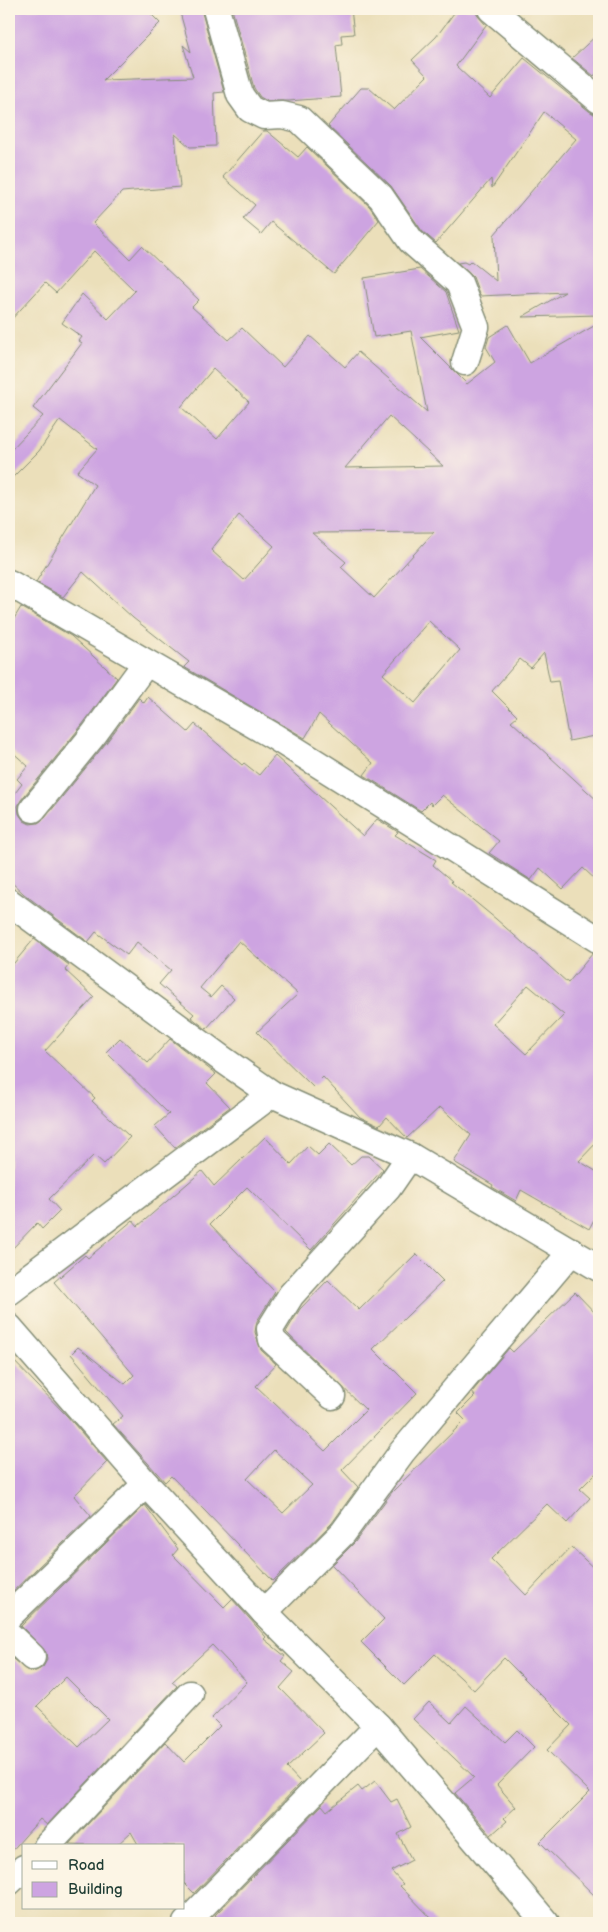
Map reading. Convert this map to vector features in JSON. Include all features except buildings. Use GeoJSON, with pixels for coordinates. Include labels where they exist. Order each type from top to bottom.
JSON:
{"type":"FeatureCollection","features":[{"type":"Feature","properties":{"kind":"street"},"geometry":{"type":"LineString","coordinates":[[216,9],[240,95],[250,109],[264,116],[282,115],[299,118],[381,198],[411,241],[458,283],[476,327],[465,362]]}},
{"type":"Feature","properties":{"kind":"street"},"geometry":{"type":"LineString","coordinates":[[491,9],[599,100]]}},
{"type":"Feature","properties":{"kind":"street"},"geometry":{"type":"LineString","coordinates":[[9,583],[275,737],[599,940]]}},
{"type":"Feature","properties":{"kind":"street"},"geometry":{"type":"LineString","coordinates":[[33,809],[94,734],[146,663]]}},
{"type":"Feature","properties":{"kind":"street"},"geometry":{"type":"LineString","coordinates":[[9,902],[272,1094],[410,1156],[599,1268]]}},
{"type":"Feature","properties":{"kind":"street"},"geometry":{"type":"LineString","coordinates":[[9,1292],[272,1094]]}},
{"type":"Feature","properties":{"kind":"street"},"geometry":{"type":"LineString","coordinates":[[332,1396],[272,1340],[270,1329],[291,1295],[388,1188],[410,1156]]}},
{"type":"Feature","properties":{"kind":"street"},"geometry":{"type":"LineString","coordinates":[[264,1612],[343,1534],[402,1452],[572,1251]]}},
{"type":"Feature","properties":{"kind":"street"},"geometry":{"type":"LineString","coordinates":[[9,1327],[146,1484],[264,1612],[378,1726],[546,1923]]}},
{"type":"Feature","properties":{"kind":"street"},"geometry":{"type":"LineString","coordinates":[[9,1616],[146,1484]]}},
{"type":"Feature","properties":{"kind":"street"},"geometry":{"type":"LineString","coordinates":[[9,1635],[32,1657]]}},
{"type":"Feature","properties":{"kind":"street"},"geometry":{"type":"LineString","coordinates":[[49,1844],[190,1694]]}},
{"type":"Feature","properties":{"kind":"street"},"geometry":{"type":"LineString","coordinates":[[193,1921],[378,1726]]}},
{"type":"Feature","properties":{"kind":"street"},"geometry":{"type":"LineString","coordinates":[[9,1882],[22,1870]]}}]}
